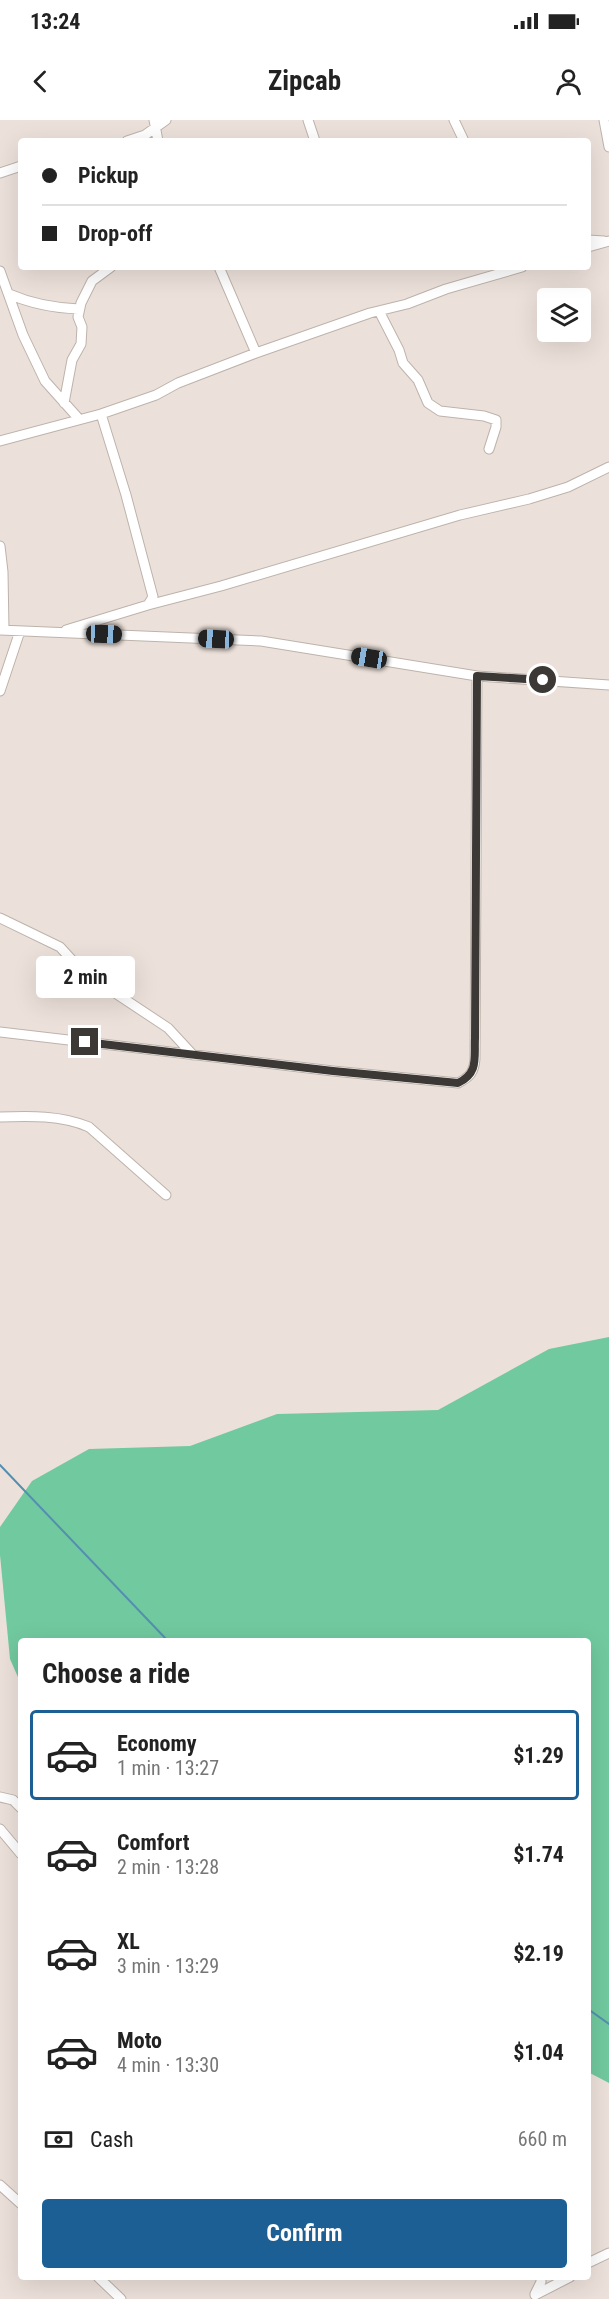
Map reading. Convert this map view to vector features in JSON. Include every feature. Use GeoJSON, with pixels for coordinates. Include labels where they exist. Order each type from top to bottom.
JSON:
{"type":"FeatureCollection","features":[{"type":"Feature","properties":{"kind":"street"},"geometry":{"type":"LineString","coordinates":[[136,138],[145,135],[155,123],[166,120]]}},
{"type":"Feature","properties":{"kind":"street"},"geometry":{"type":"LineString","coordinates":[[308,120],[314,138]]}},
{"type":"Feature","properties":{"kind":"street"},"geometry":{"type":"LineString","coordinates":[[454,120],[463,138]]}},
{"type":"Feature","properties":{"kind":"street"},"geometry":{"type":"LineString","coordinates":[[604,120],[609,147]]}},
{"type":"Feature","properties":{"kind":"street"},"geometry":{"type":"LineString","coordinates":[[155,123],[158,138]]}},
{"type":"Feature","properties":{"kind":"street"},"geometry":{"type":"LineString","coordinates":[[0,173],[18,167]]}},
{"type":"Feature","properties":{"kind":"street"},"geometry":{"type":"LineString","coordinates":[[591,240],[609,241],[591,247]]}},
{"type":"Feature","properties":{"kind":"street"},"geometry":{"type":"LineString","coordinates":[[64,403],[72,360],[81,344],[80,309],[92,281],[107,270]]}},
{"type":"Feature","properties":{"kind":"street"},"geometry":{"type":"LineString","coordinates":[[220,270],[256,353]]}},
{"type":"Feature","properties":{"kind":"street"},"geometry":{"type":"LineString","coordinates":[[0,441],[101,414],[156,396],[178,383],[256,353],[379,311],[512,270]]}},
{"type":"Feature","properties":{"kind":"street"},"geometry":{"type":"LineString","coordinates":[[0,271],[22,335],[45,381],[74,411],[79,420]]}},
{"type":"Feature","properties":{"kind":"street"},"geometry":{"type":"LineString","coordinates":[[9,294],[29,303],[55,308],[80,309]]}},
{"type":"Feature","properties":{"kind":"street"},"geometry":{"type":"LineString","coordinates":[[379,311],[399,350],[403,363],[418,380],[428,403],[440,411],[484,416],[496,420],[489,449]]}},
{"type":"Feature","properties":{"kind":"street"},"geometry":{"type":"LineString","coordinates":[[101,414],[126,495],[153,597],[148,605]]}},
{"type":"Feature","properties":{"kind":"street"},"geometry":{"type":"LineString","coordinates":[[60,633],[148,605],[221,586],[460,515],[529,500],[568,487],[609,467]]}},
{"type":"Feature","properties":{"kind":"street"},"geometry":{"type":"LineString","coordinates":[[0,546],[2,630],[261,641],[477,676],[609,685]]}},
{"type":"Feature","properties":{"kind":"street"},"geometry":{"type":"LineString","coordinates":[[0,691],[20,631]]}},
{"type":"Feature","properties":{"kind":"street"},"geometry":{"type":"LineString","coordinates":[[0,1032],[458,1083],[468,1078],[474,1069],[475,1047],[477,676]]}},
{"type":"Feature","properties":{"kind":"street"},"geometry":{"type":"LineString","coordinates":[[0,918],[60,947],[82,971],[168,1028],[193,1055]]}},
{"type":"Feature","properties":{"kind":"street"},"geometry":{"type":"LineString","coordinates":[[0,1117],[60,1118],[88,1127],[166,1195]]}},
{"type":"Feature","properties":{"kind":"street"},"geometry":{"type":"LineString","coordinates":[[0,1797],[13,1800],[18,1805]]}},
{"type":"Feature","properties":{"kind":"street"},"geometry":{"type":"LineString","coordinates":[[0,1830],[18,1851]]}},
{"type":"Feature","properties":{"kind":"street"},"geometry":{"type":"LineString","coordinates":[[0,2185],[18,2202]]}},
{"type":"Feature","properties":{"kind":"street"},"geometry":{"type":"LineString","coordinates":[[591,2262],[609,2253]]}},
{"type":"Feature","properties":{"kind":"street"},"geometry":{"type":"LineString","coordinates":[[101,2280],[121,2299]]}},
{"type":"Feature","properties":{"kind":"street"},"geometry":{"type":"LineString","coordinates":[[532,2297],[541,2280]]}},
{"type":"Feature","properties":{"kind":"street"},"geometry":{"type":"LineString","coordinates":[[532,2297],[564,2280]]}},
{"type":"Feature","properties":{"kind":"green space"},"geometry":{"type":"Polygon","coordinates":[[[609,1337],[609,2083],[591,2074],[591,1638],[18,1638],[18,1677],[10,1659],[0,1555],[0,1527],[32,1481],[89,1449],[190,1446],[277,1414],[438,1410],[549,1349],[609,1337]]]}},
{"type":"Feature","properties":{"kind":"waterway"},"geometry":{"type":"LineString","coordinates":[[0,1465],[165,1638]]}},
{"type":"Feature","properties":{"kind":"waterway"},"geometry":{"type":"LineString","coordinates":[[591,2011],[609,2024]]}},
{"type":"Feature","properties":{"kind":"route"},"geometry":{"type":"LineString","coordinates":[[85,1042],[458,1083],[468,1078],[474,1069],[475,1038],[477,676],[543,680]]}}]}
